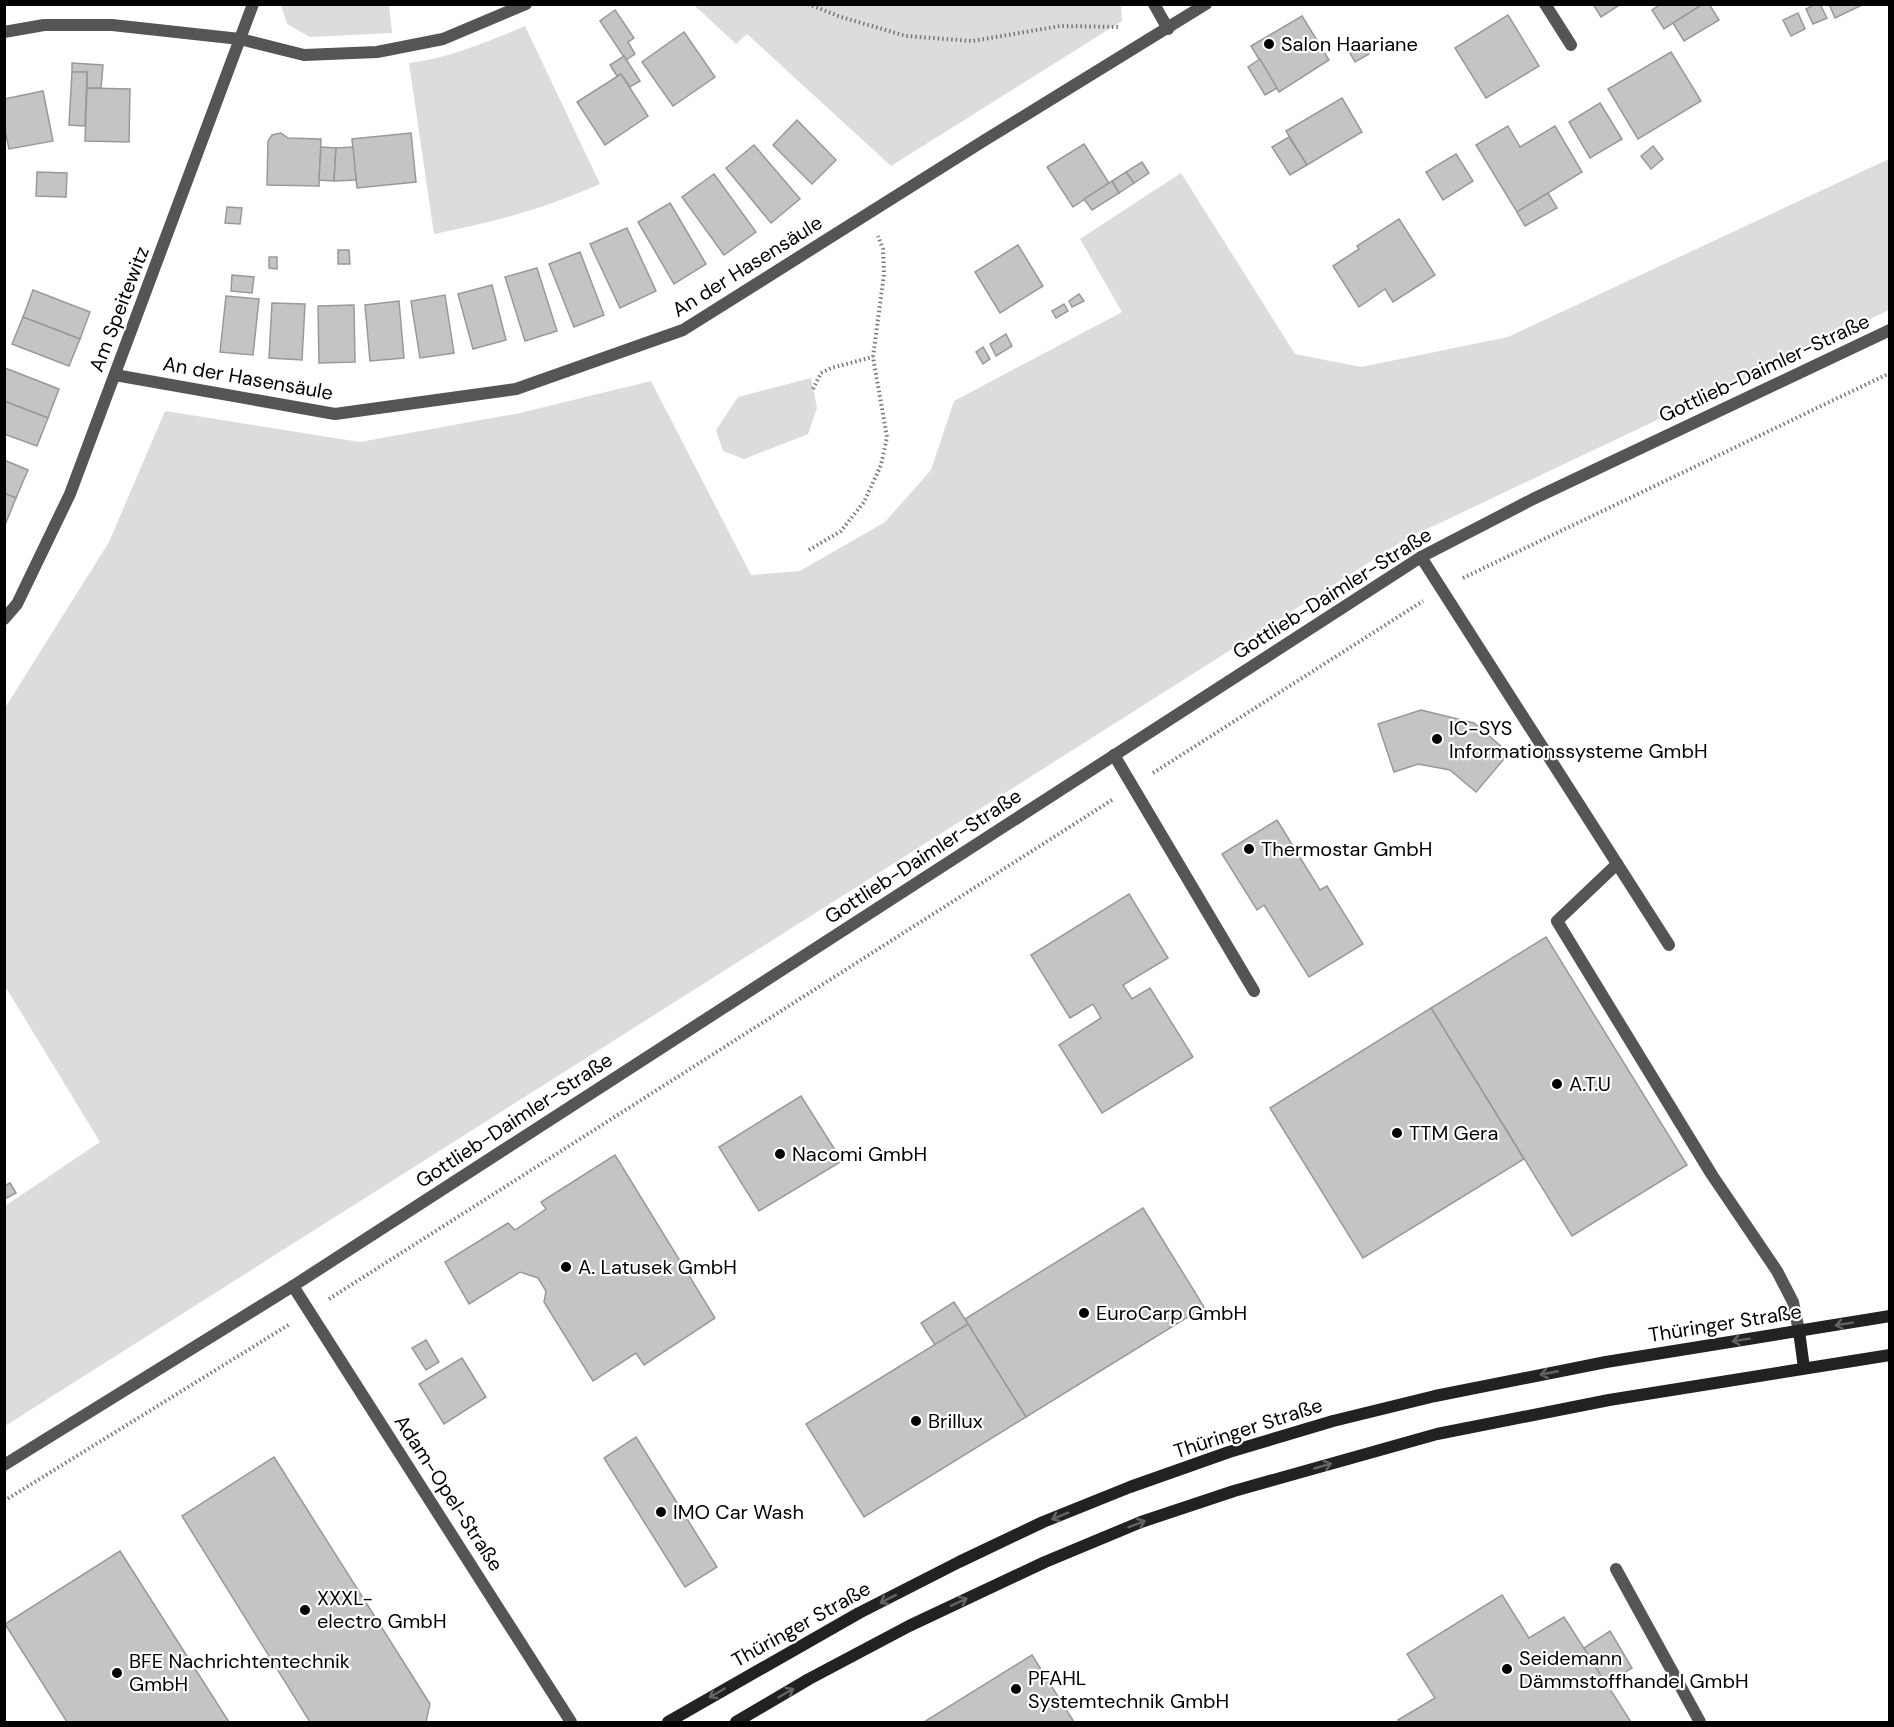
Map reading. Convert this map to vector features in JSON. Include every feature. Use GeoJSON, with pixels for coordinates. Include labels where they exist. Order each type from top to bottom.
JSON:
{"type":"FeatureCollection","features":[{"type":"Feature","properties":{"kind":"main road","name":"Thüringer Straße"},"geometry":{"type":"LineString","coordinates":[[668,1722],[859,1613],[959,1562],[1043,1522],[1130,1487],[1229,1452],[1333,1421],[1435,1396],[1606,1362],[1890,1316]]}},
{"type":"Feature","properties":{"kind":"main road"},"geometry":{"type":"LineString","coordinates":[[1798,1331],[1804,1368]]}},
{"type":"Feature","properties":{"kind":"main road"},"geometry":{"type":"LineString","coordinates":[[736,1722],[809,1679],[909,1626],[1045,1562],[1142,1522],[1234,1491],[1437,1434],[1609,1400],[1890,1355]]}},
{"type":"Feature","properties":{"kind":"street","name":"Am Speitewitz"},"geometry":{"type":"LineString","coordinates":[[4,619],[16,604],[70,494],[254,4]]}},
{"type":"Feature","properties":{"kind":"street"},"geometry":{"type":"LineString","coordinates":[[4,32],[44,26],[112,25],[240,39],[304,55],[376,52],[443,39],[526,4]]}},
{"type":"Feature","properties":{"kind":"street"},"geometry":{"type":"LineString","coordinates":[[1154,4],[1168,29]]}},
{"type":"Feature","properties":{"kind":"street","name":"An der Hasensäule"},"geometry":{"type":"LineString","coordinates":[[115,375],[334,414],[516,389],[683,330],[1206,4]]}},
{"type":"Feature","properties":{"kind":"street"},"geometry":{"type":"LineString","coordinates":[[1545,4],[1570,45]]}},
{"type":"Feature","properties":{"kind":"street","name":"Gottlieb-Daimler-Straße"},"geometry":{"type":"LineString","coordinates":[[4,1465],[293,1286],[1421,557],[1533,499],[1890,330]]}},
{"type":"Feature","properties":{"kind":"street"},"geometry":{"type":"LineString","coordinates":[[1421,557],[1669,945]]}},
{"type":"Feature","properties":{"kind":"street"},"geometry":{"type":"LineString","coordinates":[[1114,755],[1254,991]]}},
{"type":"Feature","properties":{"kind":"street"},"geometry":{"type":"LineString","coordinates":[[1617,864],[1557,921],[1712,1175],[1778,1271],[1793,1302],[1798,1331]]}},
{"type":"Feature","properties":{"kind":"street","name":"Adam-Opel-Straße"},"geometry":{"type":"LineString","coordinates":[[293,1286],[571,1722]]}},
{"type":"Feature","properties":{"kind":"street"},"geometry":{"type":"LineString","coordinates":[[1616,1569],[1700,1722]]}},
{"type":"Feature","properties":{"kind":"path"},"geometry":{"type":"LineString","coordinates":[[808,4],[841,17],[906,36],[972,41],[1060,26],[1125,28]]}},
{"type":"Feature","properties":{"kind":"path"},"geometry":{"type":"LineString","coordinates":[[809,550],[840,531],[864,502],[881,465],[887,437],[873,357],[884,274],[883,249],[870,213]]}},
{"type":"Feature","properties":{"kind":"path"},"geometry":{"type":"LineString","coordinates":[[813,389],[821,373],[831,368],[873,357]]}},
{"type":"Feature","properties":{"kind":"path"},"geometry":{"type":"LineString","coordinates":[[4,1501],[309,1312],[1441,589],[1890,373]]}},
{"type":"Feature","properties":{"kind":"shaded area"},"geometry":{"type":"Polygon","coordinates":[[[1121,4],[1122,21],[891,166],[747,34],[736,44],[694,5],[1121,4]]]}},
{"type":"Feature","properties":{"kind":"shaded area"},"geometry":{"type":"Polygon","coordinates":[[[281,5],[389,5],[392,33],[310,37],[287,24],[281,5]]]}},
{"type":"Feature","properties":{"kind":"shaded area"},"geometry":{"type":"Polygon","coordinates":[[[525,26],[600,184],[518,214],[434,234],[409,63],[454,53],[525,26]]]}},
{"type":"Feature","properties":{"kind":"shaded area"},"geometry":{"type":"Polygon","coordinates":[[[1889,159],[1889,310],[1406,539],[5,1426],[5,1206],[100,1142],[5,986],[5,708],[109,542],[165,411],[360,442],[520,413],[651,381],[751,575],[800,571],[885,522],[931,470],[954,401],[1122,312],[1080,239],[1181,173],[1295,354],[1361,367],[1508,337],[1889,159]]]}},
{"type":"Feature","properties":{"kind":"shaded area"},"geometry":{"type":"Polygon","coordinates":[[[811,378],[817,408],[808,434],[744,459],[723,451],[716,430],[738,397],[811,378]]]}},
{"type":"Feature","properties":{"kind":"building"},"geometry":{"type":"Polygon","coordinates":[[[1593,4],[1621,4],[1601,17],[1593,4]]]}},
{"type":"Feature","properties":{"kind":"building"},"geometry":{"type":"Polygon","coordinates":[[[1661,4],[1703,4],[1664,29],[1652,10],[1661,4]]]}},
{"type":"Feature","properties":{"kind":"building"},"geometry":{"type":"Polygon","coordinates":[[[1703,4],[1709,4],[1719,20],[1684,41],[1673,23],[1703,4]]]}},
{"type":"Feature","properties":{"kind":"building"},"geometry":{"type":"Polygon","coordinates":[[[1820,4],[1827,18],[1813,24],[1806,9],[1820,4]]]}},
{"type":"Feature","properties":{"kind":"building"},"geometry":{"type":"Polygon","coordinates":[[[1829,4],[1864,4],[1835,18],[1829,4]]]}},
{"type":"Feature","properties":{"kind":"building"},"geometry":{"type":"Polygon","coordinates":[[[615,10],[634,38],[628,42],[635,54],[626,60],[600,21],[615,10]]]}},
{"type":"Feature","properties":{"kind":"building"},"geometry":{"type":"Polygon","coordinates":[[[1798,13],[1805,29],[1791,36],[1783,20],[1798,13]]]}},
{"type":"Feature","properties":{"kind":"building"},"geometry":{"type":"Polygon","coordinates":[[[1508,15],[1539,66],[1486,98],[1455,48],[1508,15]]]}},
{"type":"Feature","properties":{"kind":"building"},"geometry":{"type":"Polygon","coordinates":[[[1302,16],[1329,60],[1279,92],[1251,46],[1302,16]]]}},
{"type":"Feature","properties":{"kind":"building"},"geometry":{"type":"Polygon","coordinates":[[[684,32],[715,77],[673,106],[642,62],[684,32]]]}},
{"type":"Feature","properties":{"kind":"building"},"geometry":{"type":"Polygon","coordinates":[[[1361,41],[1369,54],[1355,62],[1347,48],[1361,41]]]}},
{"type":"Feature","properties":{"kind":"building"},"geometry":{"type":"Polygon","coordinates":[[[1671,52],[1701,101],[1638,139],[1608,89],[1671,52]]]}},
{"type":"Feature","properties":{"kind":"building"},"geometry":{"type":"Polygon","coordinates":[[[624,56],[640,81],[630,87],[621,74],[617,76],[610,65],[624,56]]]}},
{"type":"Feature","properties":{"kind":"building"},"geometry":{"type":"Polygon","coordinates":[[[1260,59],[1277,88],[1265,95],[1248,67],[1260,59]]]}},
{"type":"Feature","properties":{"kind":"building"},"geometry":{"type":"Polygon","coordinates":[[[72,63],[103,65],[101,88],[87,88],[87,72],[72,72],[72,63]]]}},
{"type":"Feature","properties":{"kind":"building"},"geometry":{"type":"Polygon","coordinates":[[[72,72],[87,72],[85,126],[69,125],[72,72]]]}},
{"type":"Feature","properties":{"kind":"building"},"geometry":{"type":"Polygon","coordinates":[[[621,74],[648,116],[605,145],[577,102],[621,74]]]}},
{"type":"Feature","properties":{"kind":"building"},"geometry":{"type":"Polygon","coordinates":[[[87,88],[130,89],[129,142],[85,141],[87,88]]]}},
{"type":"Feature","properties":{"kind":"building"},"geometry":{"type":"Polygon","coordinates":[[[43,91],[53,141],[9,149],[4,126],[4,99],[43,91]]]}},
{"type":"Feature","properties":{"kind":"building"},"geometry":{"type":"Polygon","coordinates":[[[1342,98],[1362,132],[1307,165],[1286,131],[1342,98]]]}},
{"type":"Feature","properties":{"kind":"building"},"geometry":{"type":"Polygon","coordinates":[[[1600,103],[1622,139],[1590,158],[1569,122],[1600,103]]]}},
{"type":"Feature","properties":{"kind":"building"},"geometry":{"type":"Polygon","coordinates":[[[797,120],[836,160],[812,184],[773,145],[797,120]]]}},
{"type":"Feature","properties":{"kind":"building"},"geometry":{"type":"Polygon","coordinates":[[[1508,126],[1520,147],[1555,126],[1582,172],[1517,212],[1476,145],[1508,126]]]}},
{"type":"Feature","properties":{"kind":"building"},"geometry":{"type":"Polygon","coordinates":[[[281,133],[288,138],[321,139],[319,186],[267,185],[268,141],[272,135],[281,133]]]}},
{"type":"Feature","properties":{"kind":"building"},"geometry":{"type":"Polygon","coordinates":[[[411,133],[416,182],[357,188],[352,139],[411,133]]]}},
{"type":"Feature","properties":{"kind":"building"},"geometry":{"type":"Polygon","coordinates":[[[1289,137],[1307,165],[1290,175],[1272,147],[1289,137]]]}},
{"type":"Feature","properties":{"kind":"building"},"geometry":{"type":"Polygon","coordinates":[[[1084,144],[1109,183],[1073,207],[1047,167],[1084,144]]]}},
{"type":"Feature","properties":{"kind":"building"},"geometry":{"type":"Polygon","coordinates":[[[754,145],[800,199],[771,223],[726,168],[754,145]]]}},
{"type":"Feature","properties":{"kind":"building"},"geometry":{"type":"Polygon","coordinates":[[[1653,146],[1663,159],[1651,169],[1641,156],[1653,146]]]}},
{"type":"Feature","properties":{"kind":"building"},"geometry":{"type":"Polygon","coordinates":[[[321,147],[336,148],[334,181],[319,180],[321,147]]]}},
{"type":"Feature","properties":{"kind":"building"},"geometry":{"type":"Polygon","coordinates":[[[353,147],[356,180],[334,181],[336,148],[353,147]]]}},
{"type":"Feature","properties":{"kind":"building"},"geometry":{"type":"Polygon","coordinates":[[[1456,154],[1473,181],[1443,200],[1426,172],[1456,154]]]}},
{"type":"Feature","properties":{"kind":"building"},"geometry":{"type":"Polygon","coordinates":[[[1142,162],[1149,173],[1134,183],[1126,172],[1142,162]]]}},
{"type":"Feature","properties":{"kind":"building"},"geometry":{"type":"Polygon","coordinates":[[[37,172],[67,173],[66,197],[36,196],[37,172]]]}},
{"type":"Feature","properties":{"kind":"building"},"geometry":{"type":"Polygon","coordinates":[[[1126,172],[1134,183],[1119,193],[1112,181],[1126,172]]]}},
{"type":"Feature","properties":{"kind":"building"},"geometry":{"type":"Polygon","coordinates":[[[714,174],[756,232],[724,255],[682,197],[714,174]]]}},
{"type":"Feature","properties":{"kind":"building"},"geometry":{"type":"Polygon","coordinates":[[[1112,181],[1119,193],[1092,210],[1084,199],[1112,181]]]}},
{"type":"Feature","properties":{"kind":"building"},"geometry":{"type":"Polygon","coordinates":[[[1548,193],[1557,208],[1525,226],[1517,212],[1548,193]]]}},
{"type":"Feature","properties":{"kind":"building"},"geometry":{"type":"Polygon","coordinates":[[[670,203],[706,264],[674,284],[638,222],[670,203]]]}},
{"type":"Feature","properties":{"kind":"building"},"geometry":{"type":"Polygon","coordinates":[[[227,207],[242,208],[240,224],[225,223],[227,207]]]}},
{"type":"Feature","properties":{"kind":"building"},"geometry":{"type":"Polygon","coordinates":[[[1399,219],[1435,275],[1393,302],[1385,289],[1359,307],[1333,266],[1359,249],[1357,246],[1399,219]]]}},
{"type":"Feature","properties":{"kind":"building"},"geometry":{"type":"Polygon","coordinates":[[[627,228],[656,291],[620,308],[590,244],[627,228]]]}},
{"type":"Feature","properties":{"kind":"building"},"geometry":{"type":"Polygon","coordinates":[[[1018,245],[1043,286],[1000,313],[975,272],[1018,245]]]}},
{"type":"Feature","properties":{"kind":"building"},"geometry":{"type":"Polygon","coordinates":[[[338,250],[349,250],[350,264],[338,264],[338,250]]]}},
{"type":"Feature","properties":{"kind":"building"},"geometry":{"type":"Polygon","coordinates":[[[580,252],[604,315],[574,327],[549,264],[580,252]]]}},
{"type":"Feature","properties":{"kind":"building"},"geometry":{"type":"Polygon","coordinates":[[[269,257],[277,257],[277,269],[269,268],[269,257]]]}},
{"type":"Feature","properties":{"kind":"building"},"geometry":{"type":"Polygon","coordinates":[[[537,268],[557,331],[525,341],[505,277],[537,268]]]}},
{"type":"Feature","properties":{"kind":"building"},"geometry":{"type":"Polygon","coordinates":[[[232,275],[254,277],[252,293],[231,291],[232,275]]]}},
{"type":"Feature","properties":{"kind":"building"},"geometry":{"type":"Polygon","coordinates":[[[492,285],[506,340],[473,349],[458,294],[492,285]]]}},
{"type":"Feature","properties":{"kind":"building"},"geometry":{"type":"Polygon","coordinates":[[[33,290],[90,312],[80,339],[23,317],[33,290]]]}},
{"type":"Feature","properties":{"kind":"building"},"geometry":{"type":"Polygon","coordinates":[[[1079,294],[1084,301],[1072,307],[1069,301],[1079,294]]]}},
{"type":"Feature","properties":{"kind":"building"},"geometry":{"type":"Polygon","coordinates":[[[445,295],[454,353],[420,358],[411,301],[445,295]]]}},
{"type":"Feature","properties":{"kind":"building"},"geometry":{"type":"Polygon","coordinates":[[[226,296],[259,299],[253,355],[220,352],[226,296]]]}},
{"type":"Feature","properties":{"kind":"building"},"geometry":{"type":"Polygon","coordinates":[[[399,301],[404,358],[370,361],[365,305],[399,301]]]}},
{"type":"Feature","properties":{"kind":"building"},"geometry":{"type":"Polygon","coordinates":[[[272,303],[305,304],[302,360],[269,358],[272,303]]]}},
{"type":"Feature","properties":{"kind":"building"},"geometry":{"type":"Polygon","coordinates":[[[1064,304],[1068,311],[1056,318],[1052,311],[1064,304]]]}},
{"type":"Feature","properties":{"kind":"building"},"geometry":{"type":"Polygon","coordinates":[[[354,305],[355,362],[319,363],[318,306],[354,305]]]}},
{"type":"Feature","properties":{"kind":"building"},"geometry":{"type":"Polygon","coordinates":[[[23,317],[80,339],[69,366],[12,344],[23,317]]]}},
{"type":"Feature","properties":{"kind":"building"},"geometry":{"type":"Polygon","coordinates":[[[1006,334],[1012,346],[996,356],[990,344],[1006,334]]]}},
{"type":"Feature","properties":{"kind":"building"},"geometry":{"type":"Polygon","coordinates":[[[983,347],[990,359],[983,364],[976,352],[983,347]]]}},
{"type":"Feature","properties":{"kind":"building"},"geometry":{"type":"Polygon","coordinates":[[[5,368],[59,389],[48,418],[4,401],[5,368]]]}},
{"type":"Feature","properties":{"kind":"building"},"geometry":{"type":"Polygon","coordinates":[[[4,401],[48,418],[37,446],[4,434],[4,401]]]}},
{"type":"Feature","properties":{"kind":"building"},"geometry":{"type":"Polygon","coordinates":[[[4,460],[28,470],[16,498],[4,493],[4,460]]]}},
{"type":"Feature","properties":{"kind":"building"},"geometry":{"type":"Polygon","coordinates":[[[4,493],[16,498],[5,525],[4,525],[4,493]]]}},
{"type":"Feature","properties":{"kind":"building","name":"IC-SYS Informationssysteme GmbH"},"geometry":{"type":"Polygon","coordinates":[[[1421,710],[1474,723],[1509,753],[1476,792],[1450,770],[1418,764],[1394,772],[1378,724],[1421,710]]]}},
{"type":"Feature","properties":{"kind":"building"},"geometry":{"type":"Polygon","coordinates":[[[1277,820],[1320,890],[1327,886],[1363,944],[1309,977],[1264,905],[1257,910],[1222,854],[1277,820]]]}},
{"type":"Feature","properties":{"kind":"building"},"geometry":{"type":"Polygon","coordinates":[[[1129,894],[1168,958],[1123,985],[1132,999],[1150,988],[1193,1057],[1102,1113],[1059,1045],[1101,1018],[1093,1004],[1070,1018],[1031,955],[1129,894]]]}},
{"type":"Feature","properties":{"kind":"building","name":"A.T.U"},"geometry":{"type":"Polygon","coordinates":[[[1546,937],[1687,1165],[1572,1236],[1431,1008],[1546,937]]]}},
{"type":"Feature","properties":{"kind":"building","name":"TTM Gera"},"geometry":{"type":"Polygon","coordinates":[[[1431,1008],[1524,1159],[1363,1258],[1270,1108],[1431,1008]]]}},
{"type":"Feature","properties":{"kind":"building","name":"Nacomi GmbH"},"geometry":{"type":"Polygon","coordinates":[[[801,1096],[842,1161],[759,1211],[719,1147],[801,1096]]]}},
{"type":"Feature","properties":{"kind":"building","name":"A. Latusek GmbH"},"geometry":{"type":"Polygon","coordinates":[[[615,1155],[715,1318],[644,1365],[636,1353],[593,1381],[544,1302],[546,1291],[538,1278],[520,1272],[469,1304],[445,1262],[508,1223],[515,1230],[546,1209],[541,1202],[615,1155]]]}},
{"type":"Feature","properties":{"kind":"building"},"geometry":{"type":"Polygon","coordinates":[[[10,1183],[16,1193],[7,1198],[4,1186],[10,1183]]]}},
{"type":"Feature","properties":{"kind":"building","name":"EuroCarp GmbH"},"geometry":{"type":"Polygon","coordinates":[[[1143,1208],[1204,1307],[1026,1417],[965,1319],[1143,1208]]]}},
{"type":"Feature","properties":{"kind":"building"},"geometry":{"type":"Polygon","coordinates":[[[954,1302],[968,1324],[935,1345],[921,1323],[954,1302]]]}},
{"type":"Feature","properties":{"kind":"building","name":"Brillux"},"geometry":{"type":"Polygon","coordinates":[[[968,1324],[1026,1417],[864,1517],[806,1424],[968,1324]]]}},
{"type":"Feature","properties":{"kind":"building"},"geometry":{"type":"Polygon","coordinates":[[[426,1340],[439,1362],[426,1370],[412,1348],[426,1340]]]}},
{"type":"Feature","properties":{"kind":"building"},"geometry":{"type":"Polygon","coordinates":[[[462,1358],[486,1397],[444,1424],[419,1384],[462,1358]]]}},
{"type":"Feature","properties":{"kind":"building","name":"IMO Car Wash"},"geometry":{"type":"Polygon","coordinates":[[[636,1437],[717,1567],[685,1587],[604,1458],[636,1437]]]}},
{"type":"Feature","properties":{"kind":"building","name":"XXXL- electro GmbH"},"geometry":{"type":"Polygon","coordinates":[[[274,1457],[430,1704],[426,1722],[310,1722],[182,1516],[274,1457]]]}},
{"type":"Feature","properties":{"kind":"building","name":"BFE Nachrichtentechnik GmbH"},"geometry":{"type":"Polygon","coordinates":[[[120,1551],[229,1722],[67,1722],[5,1624],[120,1551]]]}},
{"type":"Feature","properties":{"kind":"building","name":"Seidemann Dämmstoffhandel GmbH"},"geometry":{"type":"Polygon","coordinates":[[[1502,1595],[1529,1638],[1564,1617],[1631,1722],[1400,1722],[1398,1720],[1435,1698],[1407,1654],[1502,1595]]]}},
{"type":"Feature","properties":{"kind":"building"},"geometry":{"type":"Polygon","coordinates":[[[1610,1631],[1632,1668],[1606,1684],[1584,1648],[1610,1631]]]}},
{"type":"Feature","properties":{"kind":"building","name":"PFAHL Systemtechnik GmbH"},"geometry":{"type":"Polygon","coordinates":[[[1032,1655],[1074,1722],[924,1722],[1032,1655]]]}},
{"type":"Feature","properties":{"kind":"place","name":"Salon Haariane"},"geometry":{"type":"Point","coordinates":[1269,44]}},
{"type":"Feature","properties":{"kind":"place","name":"IC-SYS Informationssysteme GmbH"},"geometry":{"type":"Point","coordinates":[1437,739]}},
{"type":"Feature","properties":{"kind":"place","name":"Thermostar GmbH"},"geometry":{"type":"Point","coordinates":[1249,849]}},
{"type":"Feature","properties":{"kind":"place","name":"A.T.U"},"geometry":{"type":"Point","coordinates":[1557,1084]}},
{"type":"Feature","properties":{"kind":"place","name":"TTM Gera"},"geometry":{"type":"Point","coordinates":[1397,1133]}},
{"type":"Feature","properties":{"kind":"place","name":"Nacomi GmbH"},"geometry":{"type":"Point","coordinates":[780,1154]}},
{"type":"Feature","properties":{"kind":"place","name":"A. Latusek GmbH"},"geometry":{"type":"Point","coordinates":[566,1267]}},
{"type":"Feature","properties":{"kind":"place","name":"EuroCarp GmbH"},"geometry":{"type":"Point","coordinates":[1084,1313]}},
{"type":"Feature","properties":{"kind":"place","name":"Brillux"},"geometry":{"type":"Point","coordinates":[916,1421]}},
{"type":"Feature","properties":{"kind":"place","name":"IMO Car Wash"},"geometry":{"type":"Point","coordinates":[661,1512]}},
{"type":"Feature","properties":{"kind":"place","name":"XXXL- electro GmbH"},"geometry":{"type":"Point","coordinates":[305,1610]}},
{"type":"Feature","properties":{"kind":"place","name":"Seidemann Dämmstoffhandel GmbH"},"geometry":{"type":"Point","coordinates":[1507,1669]}},
{"type":"Feature","properties":{"kind":"place","name":"BFE Nachrichtentechnik GmbH"},"geometry":{"type":"Point","coordinates":[117,1673]}},
{"type":"Feature","properties":{"kind":"place","name":"PFAHL Systemtechnik GmbH"},"geometry":{"type":"Point","coordinates":[1016,1689]}}]}
